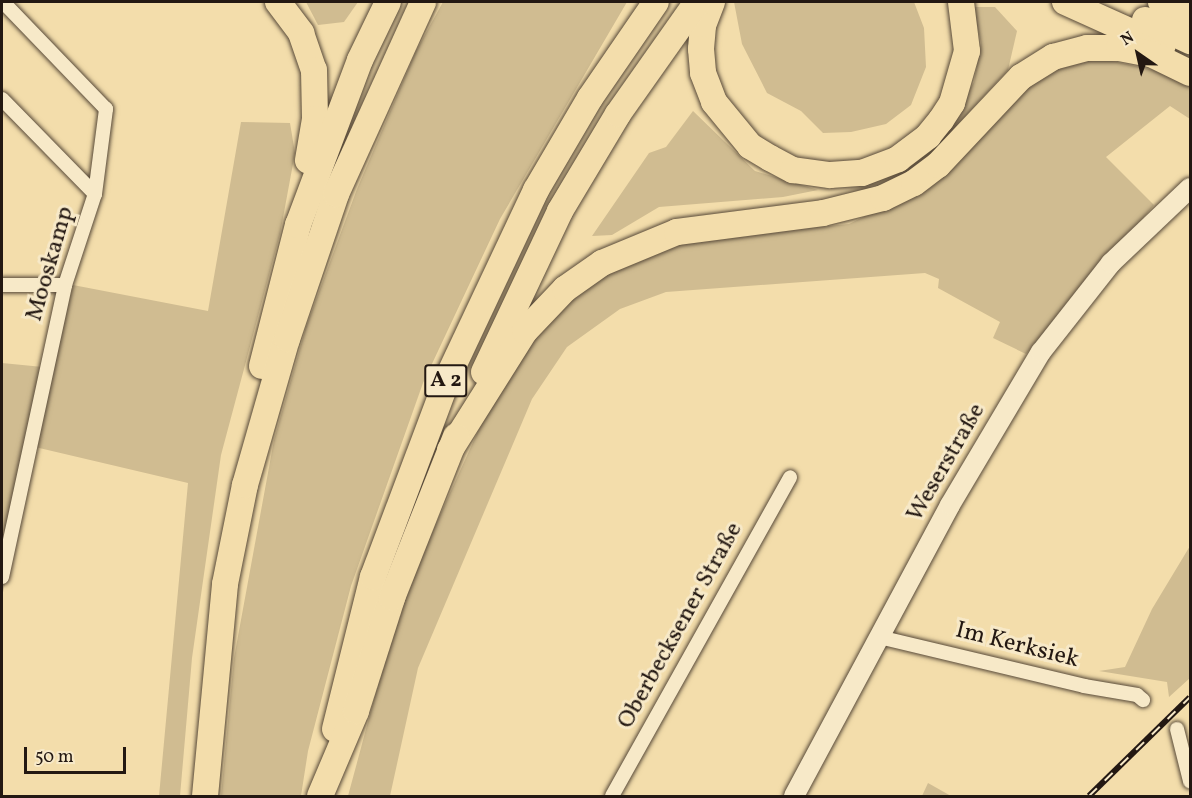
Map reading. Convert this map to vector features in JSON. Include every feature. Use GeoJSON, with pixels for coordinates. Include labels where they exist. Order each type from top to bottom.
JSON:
{"type":"FeatureCollection","features":[{"type":"Feature","properties":{"kind":"highway"},"geometry":{"type":"LineString","coordinates":[[245,485],[252,405],[298,225],[315,119],[314,70],[301,33],[278,2]]}},
{"type":"Feature","properties":{"kind":"highway"},"geometry":{"type":"LineString","coordinates":[[298,225],[360,60],[387,2]]}},
{"type":"Feature","properties":{"kind":"highway"},"geometry":{"type":"LineString","coordinates":[[205,796],[225,584],[245,485],[287,339],[336,194],[423,2]]}},
{"type":"Feature","properties":{"kind":"highway","name":"A 2"},"geometry":{"type":"LineString","coordinates":[[320,796],[373,577],[448,376],[536,190],[590,98],[656,2]]}},
{"type":"Feature","properties":{"kind":"highway"},"geometry":{"type":"LineString","coordinates":[[320,796],[356,711],[392,598],[450,450],[560,211],[618,114],[697,2]]}},
{"type":"Feature","properties":{"kind":"highway"},"geometry":{"type":"LineString","coordinates":[[712,2],[703,26],[701,49],[703,73],[714,102],[750,146],[770,159],[793,170],[830,176],[862,172],[898,159],[928,136],[941,120],[952,103],[967,51],[961,2]]}},
{"type":"Feature","properties":{"kind":"highway"},"geometry":{"type":"LineString","coordinates":[[1065,2],[1191,59]]}},
{"type":"Feature","properties":{"kind":"highway"},"geometry":{"type":"LineString","coordinates":[[1104,2],[1191,41]]}},
{"type":"Feature","properties":{"kind":"highway"},"geometry":{"type":"LineString","coordinates":[[1161,2],[1191,14]]}},
{"type":"Feature","properties":{"kind":"highway"},"geometry":{"type":"LineString","coordinates":[[450,450],[525,331],[565,289],[602,263],[677,232],[823,213],[883,198],[914,183],[938,165],[1021,77],[1053,57],[1088,48],[1119,48],[1151,54],[1191,73]]}},
{"type":"Feature","properties":{"kind":"street","name":"Mooskamp"},"geometry":{"type":"LineString","coordinates":[[2,576],[65,285],[96,194],[106,109],[3,2]]}},
{"type":"Feature","properties":{"kind":"street"},"geometry":{"type":"LineString","coordinates":[[2,99],[96,194]]}},
{"type":"Feature","properties":{"kind":"street","name":"Weserstraße"},"geometry":{"type":"LineString","coordinates":[[794,796],[950,505],[1041,352],[1111,262],[1191,188]]}},
{"type":"Feature","properties":{"kind":"street"},"geometry":{"type":"LineString","coordinates":[[2,285],[65,285]]}},
{"type":"Feature","properties":{"kind":"street","name":"Oberbecksener Straße"},"geometry":{"type":"LineString","coordinates":[[612,796],[790,477]]}},
{"type":"Feature","properties":{"kind":"street","name":"Im Kerksiek"},"geometry":{"type":"LineString","coordinates":[[879,637],[1084,686],[1137,695],[1143,700]]}},
{"type":"Feature","properties":{"kind":"street"},"geometry":{"type":"LineString","coordinates":[[1177,729],[1191,781]]}},
{"type":"Feature","properties":{"kind":"shaded area"},"geometry":{"type":"Polygon","coordinates":[[[306,2],[358,2],[344,22],[318,25],[306,2]]]}},
{"type":"Feature","properties":{"kind":"shaded area"},"geometry":{"type":"Polygon","coordinates":[[[443,2],[627,2],[500,219],[423,383],[351,586],[308,751],[301,796],[221,796],[234,658],[274,440],[306,327],[357,189],[416,51],[443,2]]]}},
{"type":"Feature","properties":{"kind":"shaded area"},"geometry":{"type":"Polygon","coordinates":[[[734,2],[914,2],[924,28],[926,67],[911,105],[886,124],[851,132],[823,133],[801,111],[767,93],[742,44],[734,2]]]}},
{"type":"Feature","properties":{"kind":"shaded area"},"geometry":{"type":"Polygon","coordinates":[[[973,7],[995,7],[1017,31],[1008,70],[923,162],[880,186],[867,185],[914,161],[943,133],[974,82],[981,43],[973,7]]]}},
{"type":"Feature","properties":{"kind":"shaded area"},"geometry":{"type":"Polygon","coordinates":[[[1089,56],[1190,78],[1190,119],[1170,106],[1106,157],[1154,205],[1026,354],[993,338],[1000,322],[938,288],[939,279],[925,273],[666,292],[620,309],[567,347],[532,399],[418,668],[390,796],[348,796],[400,603],[505,372],[553,309],[603,273],[672,241],[849,224],[914,192],[1011,98],[1047,70],[1089,56]]]}},
{"type":"Feature","properties":{"kind":"shaded area"},"geometry":{"type":"Polygon","coordinates":[[[693,111],[755,171],[818,190],[783,197],[659,207],[612,235],[592,236],[649,153],[666,147],[693,111]]]}},
{"type":"Feature","properties":{"kind":"shaded area"},"geometry":{"type":"Polygon","coordinates":[[[241,122],[290,123],[295,153],[280,234],[221,455],[192,658],[180,796],[159,796],[188,483],[35,447],[2,597],[2,363],[53,368],[73,285],[208,311],[241,122]]]}},
{"type":"Feature","properties":{"kind":"shaded area"},"geometry":{"type":"Polygon","coordinates":[[[1190,546],[1190,678],[1169,697],[1167,682],[1099,671],[1125,667],[1152,609],[1190,546]]]}},
{"type":"Feature","properties":{"kind":"shaded area"},"geometry":{"type":"Polygon","coordinates":[[[928,783],[951,796],[922,796],[928,783]]]}},
{"type":"Feature","properties":{"kind":"railway"},"geometry":{"type":"LineString","coordinates":[[1089,796],[1190,697]]}}]}
